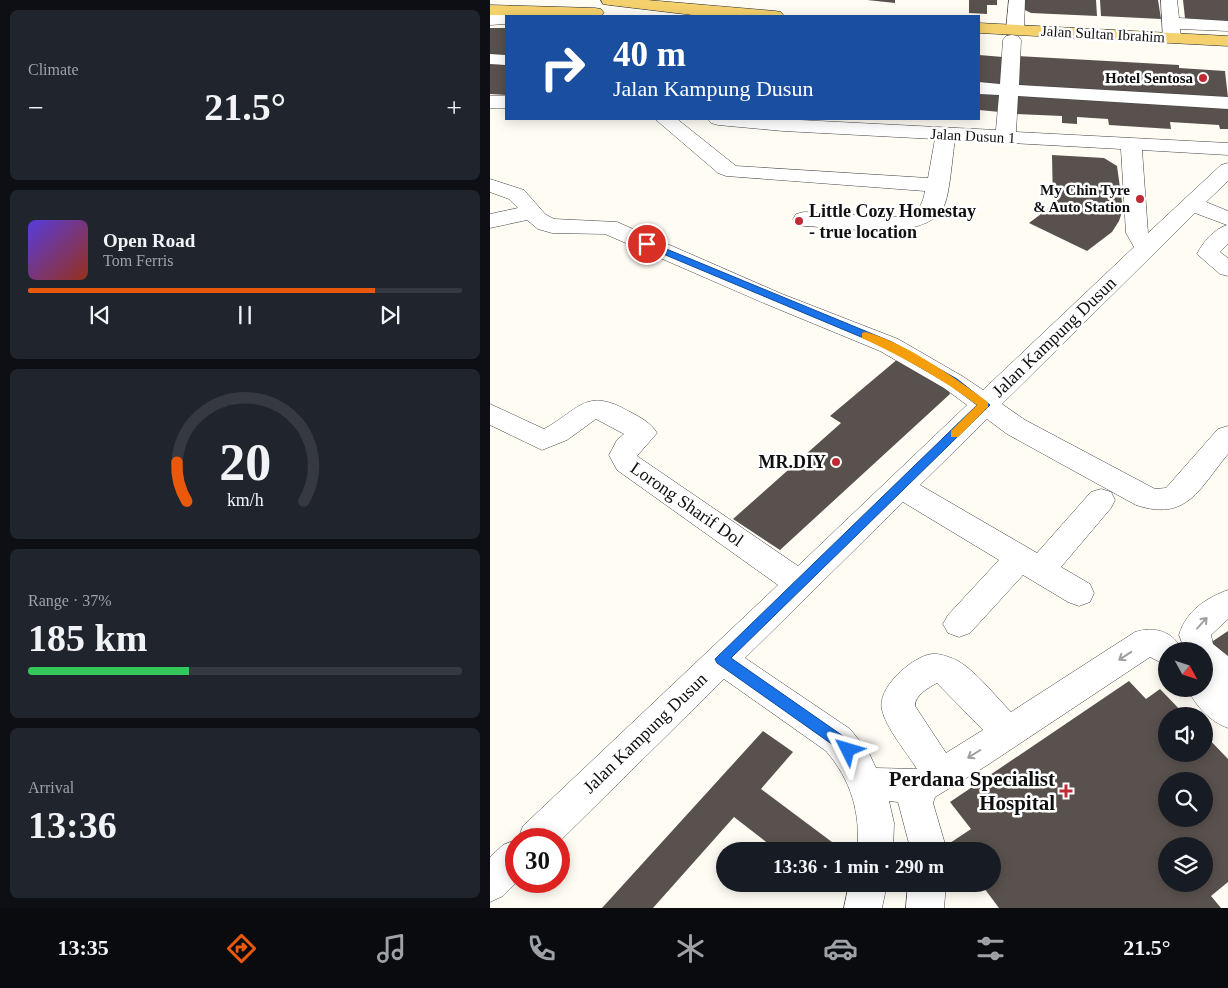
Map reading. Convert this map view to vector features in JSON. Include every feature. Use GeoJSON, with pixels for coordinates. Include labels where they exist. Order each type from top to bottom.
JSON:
{"type":"FeatureCollection","features":[{"type":"Feature","properties":{"kind":"main road"},"geometry":{"type":"LineString","coordinates":[[530,0],[604,15]]}},
{"type":"Feature","properties":{"kind":"main road"},"geometry":{"type":"LineString","coordinates":[[609,0],[684,10],[760,15]]}},
{"type":"Feature","properties":{"kind":"main road"},"geometry":{"type":"LineString","coordinates":[[490,10],[604,15]]}},
{"type":"Feature","properties":{"kind":"main road","name":"Jalan Sultan Ibrahim"},"geometry":{"type":"LineString","coordinates":[[980,28],[1014,35],[1228,52]]}},
{"type":"Feature","properties":{"kind":"main road","name":"Jalan Sultan Ibrahim"},"geometry":{"type":"LineString","coordinates":[[980,39],[1014,35],[1172,30],[1228,41]]}},
{"type":"Feature","properties":{"kind":"street"},"geometry":{"type":"LineString","coordinates":[[1006,137],[1017,0]]}},
{"type":"Feature","properties":{"kind":"street"},"geometry":{"type":"LineString","coordinates":[[1169,0],[1172,30],[1228,26]]}},
{"type":"Feature","properties":{"kind":"street"},"geometry":{"type":"LineString","coordinates":[[490,20],[505,19]]}},
{"type":"Feature","properties":{"kind":"street"},"geometry":{"type":"LineString","coordinates":[[490,59],[505,60]]}},
{"type":"Feature","properties":{"kind":"street"},"geometry":{"type":"LineString","coordinates":[[980,88],[1228,103]]}},
{"type":"Feature","properties":{"kind":"street"},"geometry":{"type":"LineString","coordinates":[[490,102],[505,102]]}},
{"type":"Feature","properties":{"kind":"street"},"geometry":{"type":"LineString","coordinates":[[666,120],[725,169],[733,172],[936,185]]}},
{"type":"Feature","properties":{"kind":"street","name":"Jalan Dusun 1"},"geometry":{"type":"LineString","coordinates":[[744,120],[849,124],[946,134],[1228,149]]}},
{"type":"Feature","properties":{"kind":"street"},"geometry":{"type":"LineString","coordinates":[[804,219],[901,224],[913,223],[922,218],[933,207],[946,134]]}},
{"type":"Feature","properties":{"kind":"street"},"geometry":{"type":"LineString","coordinates":[[1131,144],[1137,233],[1146,249]]}},
{"type":"Feature","properties":{"kind":"street","name":"Jalan Kampung Dusun"},"geometry":{"type":"LineString","coordinates":[[547,828],[1228,169]]}},
{"type":"Feature","properties":{"kind":"street"},"geometry":{"type":"LineString","coordinates":[[490,185],[520,197],[541,222],[552,226],[611,228],[888,345],[953,382],[1016,427],[1146,497],[1157,501],[1169,500],[1176,496],[1228,436]]}},
{"type":"Feature","properties":{"kind":"street"},"geometry":{"type":"LineString","coordinates":[[1196,200],[1228,207]]}},
{"type":"Feature","properties":{"kind":"street"},"geometry":{"type":"LineString","coordinates":[[1196,200],[1228,219]]}},
{"type":"Feature","properties":{"kind":"street"},"geometry":{"type":"LineString","coordinates":[[490,221],[531,212]]}},
{"type":"Feature","properties":{"kind":"street"},"geometry":{"type":"LineString","coordinates":[[1228,232],[1211,248],[1208,254],[1228,269]]}},
{"type":"Feature","properties":{"kind":"street","name":"Lorong Sharif Dol"},"geometry":{"type":"LineString","coordinates":[[490,413],[542,440],[558,435],[584,412],[597,409],[606,412],[643,433],[627,447],[623,455],[627,463],[800,583]]}},
{"type":"Feature","properties":{"kind":"street"},"geometry":{"type":"LineString","coordinates":[[900,486],[1079,593]]}},
{"type":"Feature","properties":{"kind":"street"},"geometry":{"type":"LineString","coordinates":[[959,624],[1030,564],[1101,500]]}},
{"type":"Feature","properties":{"kind":"street"},"geometry":{"type":"LineString","coordinates":[[1195,642],[1194,634],[1198,625],[1228,603]]}},
{"type":"Feature","properties":{"kind":"street"},"geometry":{"type":"LineString","coordinates":[[926,842],[915,802],[931,780],[1146,642],[1154,642],[1158,645]]}},
{"type":"Feature","properties":{"kind":"street"},"geometry":{"type":"LineString","coordinates":[[721,659],[838,740],[856,762],[874,810],[877,827],[876,842]]}},
{"type":"Feature","properties":{"kind":"street"},"geometry":{"type":"LineString","coordinates":[[1213,663],[1228,677]]}},
{"type":"Feature","properties":{"kind":"street"},"geometry":{"type":"LineString","coordinates":[[931,780],[897,704],[903,689],[933,668],[946,671],[953,676],[1008,732]]}},
{"type":"Feature","properties":{"kind":"street"},"geometry":{"type":"LineString","coordinates":[[1212,697],[1228,713]]}},
{"type":"Feature","properties":{"kind":"street"},"geometry":{"type":"LineString","coordinates":[[864,784],[931,780]]}},
{"type":"Feature","properties":{"kind":"street"},"geometry":{"type":"LineString","coordinates":[[490,883],[505,869]]}},
{"type":"Feature","properties":{"kind":"street"},"geometry":{"type":"LineString","coordinates":[[863,908],[866,892]]}},
{"type":"Feature","properties":{"kind":"street"},"geometry":{"type":"LineString","coordinates":[[925,908],[926,892]]}},
{"type":"Feature","properties":{"kind":"building"},"geometry":{"type":"Polygon","coordinates":[[[867,0],[895,0],[895,3],[867,0]]]}},
{"type":"Feature","properties":{"kind":"building"},"geometry":{"type":"Polygon","coordinates":[[[969,0],[997,0],[997,5],[987,5],[987,14],[969,13],[969,0]]]}},
{"type":"Feature","properties":{"kind":"building"},"geometry":{"type":"Polygon","coordinates":[[[1023,0],[1096,0],[1097,16],[1031,13],[1023,9],[1023,0]]]}},
{"type":"Feature","properties":{"kind":"building"},"geometry":{"type":"Polygon","coordinates":[[[1100,0],[1158,0],[1161,19],[1101,16],[1100,0]]]}},
{"type":"Feature","properties":{"kind":"building"},"geometry":{"type":"Polygon","coordinates":[[[1183,0],[1228,0],[1228,23],[1193,21],[1185,18],[1183,0]]]}},
{"type":"Feature","properties":{"kind":"building"},"geometry":{"type":"Polygon","coordinates":[[[490,28],[505,28],[505,57],[490,56],[490,28]]]}},
{"type":"Feature","properties":{"kind":"building"},"geometry":{"type":"Polygon","coordinates":[[[980,55],[1003,57],[1001,86],[980,85],[980,55]]]}},
{"type":"Feature","properties":{"kind":"building"},"geometry":{"type":"Polygon","coordinates":[[[1017,56],[1179,65],[1179,68],[1225,71],[1228,98],[1015,86],[1017,56]]]}},
{"type":"Feature","properties":{"kind":"building"},"geometry":{"type":"Polygon","coordinates":[[[490,64],[505,65],[505,95],[490,94],[490,64]]]}},
{"type":"Feature","properties":{"kind":"building"},"geometry":{"type":"Polygon","coordinates":[[[980,93],[1001,94],[1000,112],[980,110],[980,93]]]}},
{"type":"Feature","properties":{"kind":"building"},"geometry":{"type":"Polygon","coordinates":[[[1015,94],[1228,106],[1228,129],[1220,129],[1219,125],[1170,122],[1171,129],[1109,125],[1108,119],[1077,117],[1077,124],[1062,123],[1062,116],[1013,114],[1015,94]]]}},
{"type":"Feature","properties":{"kind":"building"},"geometry":{"type":"Polygon","coordinates":[[[1052,155],[1104,158],[1117,166],[1123,209],[1119,221],[1112,232],[1087,251],[1029,223],[1053,205],[1052,155]]]}},
{"type":"Feature","properties":{"kind":"building"},"geometry":{"type":"Polygon","coordinates":[[[899,358],[947,385],[950,394],[780,550],[733,519],[841,423],[830,416],[899,358]]]}},
{"type":"Feature","properties":{"kind":"building"},"geometry":{"type":"Polygon","coordinates":[[[1228,631],[1228,665],[1213,651],[1212,642],[1228,631]]]}},
{"type":"Feature","properties":{"kind":"building","name":"Perdana Specialist Hospital"},"geometry":{"type":"Polygon","coordinates":[[[1129,681],[1146,699],[1158,690],[1158,698],[1169,698],[1177,707],[1158,707],[1158,762],[1213,762],[1213,743],[1228,759],[1228,882],[1211,896],[1221,908],[999,908],[987,892],[1001,892],[1001,842],[952,842],[971,829],[950,802],[1129,681]]]}},
{"type":"Feature","properties":{"kind":"building"},"geometry":{"type":"Polygon","coordinates":[[[763,731],[793,752],[761,789],[832,842],[766,842],[734,817],[653,908],[602,908],[763,731]]]}},
{"type":"Feature","properties":{"kind":"slow traffic"},"geometry":{"type":"LineString","coordinates":[[866,336],[906,354],[953,382],[984,405],[955,434]]}},
{"type":"Feature","properties":{"kind":"place","name":"Hotel Sentosa"},"geometry":{"type":"Point","coordinates":[1203,78]}},
{"type":"Feature","properties":{"kind":"place","name":"My Chin Tyre & Auto Station"},"geometry":{"type":"Point","coordinates":[1140,199]}},
{"type":"Feature","properties":{"kind":"place","name":"Little Cozy Homestay - true location"},"geometry":{"type":"Point","coordinates":[799,221]}},
{"type":"Feature","properties":{"kind":"place","name":"MR.DIY"},"geometry":{"type":"Point","coordinates":[836,462]}},
{"type":"Feature","properties":{"kind":"place","name":"Perdana Specialist Hospital"},"geometry":{"type":"Point","coordinates":[1066,791]}},
{"type":"Feature","properties":{"kind":"route"},"geometry":{"type":"LineString","coordinates":[[647,244],[888,345],[953,382],[984,405],[721,659],[838,740],[848,750]]}}]}
